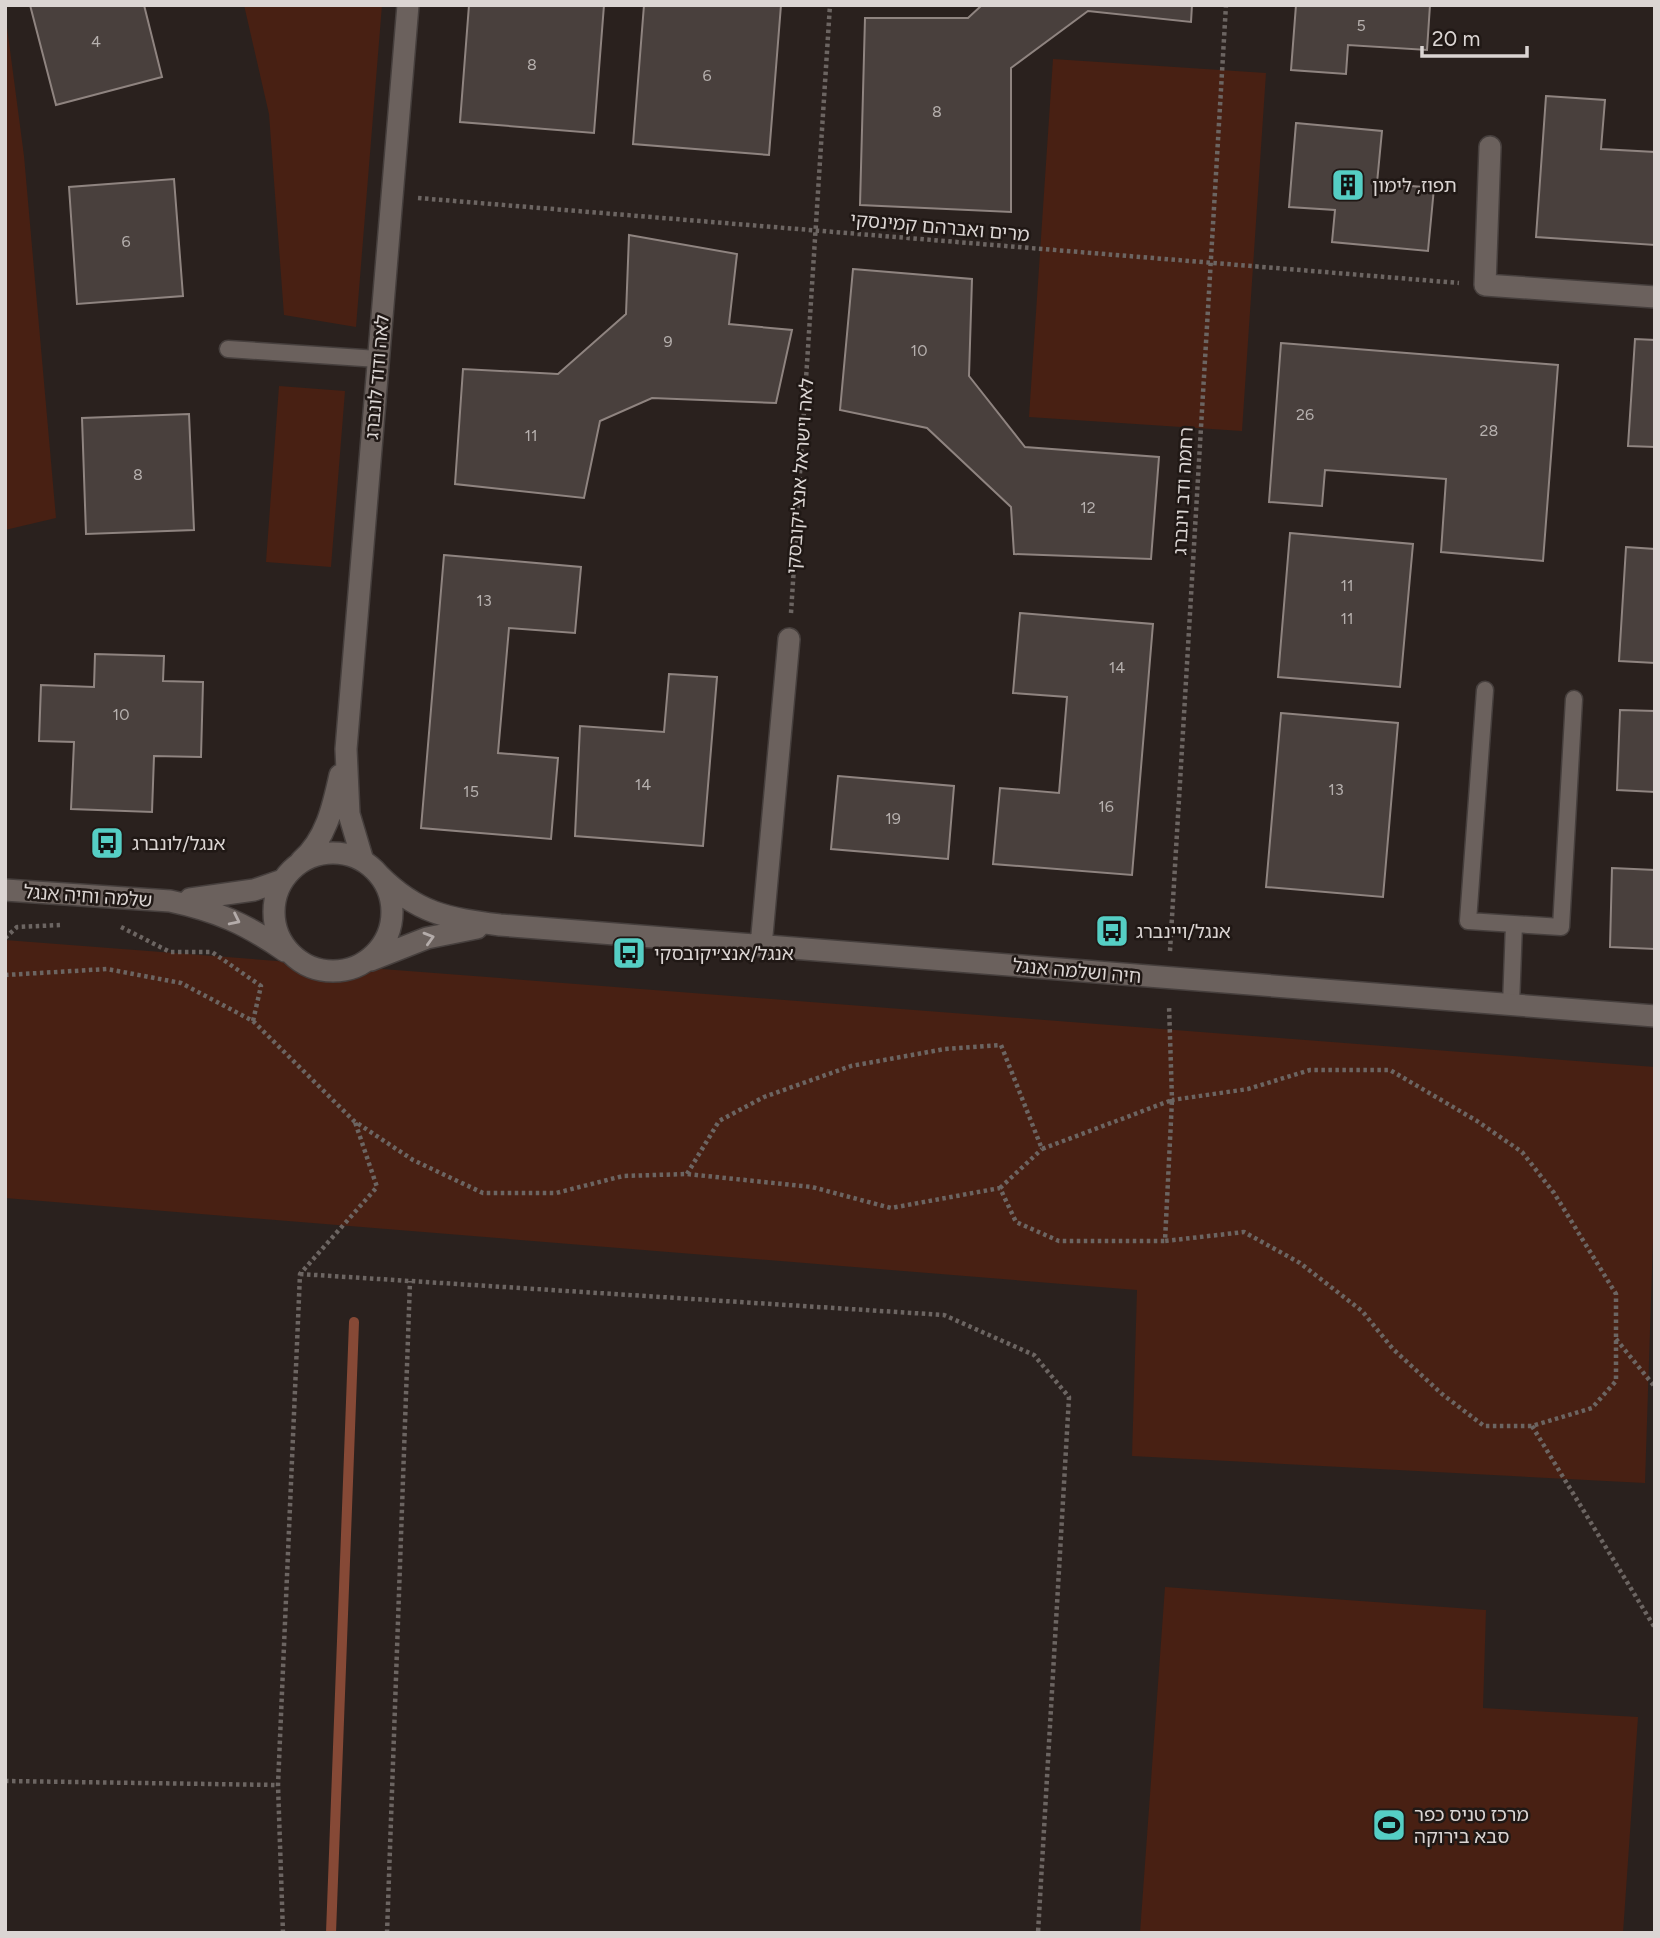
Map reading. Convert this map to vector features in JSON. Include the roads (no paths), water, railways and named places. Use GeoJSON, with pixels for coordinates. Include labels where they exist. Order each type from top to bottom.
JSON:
{"type":"FeatureCollection","features":[{"type":"Feature","properties":{"kind":"street","name":"לאה ודוד לונברג"},"geometry":{"type":"LineString","coordinates":[[371,868],[349,814],[346,749],[408,5]]}},
{"type":"Feature","properties":{"kind":"street"},"geometry":{"type":"LineString","coordinates":[[1490,146],[1485,285],[1655,297]]}},
{"type":"Feature","properties":{"kind":"street"},"geometry":{"type":"LineString","coordinates":[[761,946],[789,639]]}},
{"type":"Feature","properties":{"kind":"street","name":"לאה ודוד לונברג"},"geometry":{"type":"LineString","coordinates":[[289,873],[309,854],[328,821],[346,749]]}},
{"type":"Feature","properties":{"kind":"street"},"geometry":{"type":"LineString","coordinates":[[333,853],[371,868],[389,893],[392,913],[390,930],[380,947],[366,962],[346,970],[326,971],[309,967],[292,956],[279,939],[273,919],[274,899],[289,873],[313,856],[333,853]]}},
{"type":"Feature","properties":{"kind":"street","name":"חיה ושלמה אנגל"},"geometry":{"type":"LineString","coordinates":[[371,868],[402,898],[426,909],[455,919],[500,925],[1655,1016]]}},
{"type":"Feature","properties":{"kind":"street","name":"שלמה וחיה אנגל"},"geometry":{"type":"LineString","coordinates":[[5,890],[170,901],[227,896],[289,873]]}},
{"type":"Feature","properties":{"kind":"street","name":"שלמה וחיה אנגל"},"geometry":{"type":"LineString","coordinates":[[170,901],[230,917],[292,956]]}},
{"type":"Feature","properties":{"kind":"street","name":"חיה ושלמה אנגל"},"geometry":{"type":"LineString","coordinates":[[366,962],[427,938],[500,925]]}},
{"type":"Feature","properties":{"kind":"lane"},"geometry":{"type":"LineString","coordinates":[[228,349],[379,359]]}},
{"type":"Feature","properties":{"kind":"lane"},"geometry":{"type":"LineString","coordinates":[[1485,690],[1468,921],[1561,927],[1574,699]]}},
{"type":"Feature","properties":{"kind":"lane"},"geometry":{"type":"LineString","coordinates":[[1511,1005],[1514,924]]}},
{"type":"Feature","properties":{"kind":"waterway"},"geometry":{"type":"LineString","coordinates":[[331,1933],[354,1322]]}},
{"type":"Feature","properties":{"kind":"place","name":"תפוז, לימון"},"geometry":{"type":"Point","coordinates":[1348,185]}},
{"type":"Feature","properties":{"kind":"place","name":"אנגל/לונברג"},"geometry":{"type":"Point","coordinates":[107,843]}},
{"type":"Feature","properties":{"kind":"place","name":"אנגל/ויינברג"},"geometry":{"type":"Point","coordinates":[1112,931]}},
{"type":"Feature","properties":{"kind":"place","name":"אנגל/אנצ׳יקובסקי"},"geometry":{"type":"Point","coordinates":[629,953]}},
{"type":"Feature","properties":{"kind":"place","name":"מרכז טניס כפר סבא בירוקה"},"geometry":{"type":"Point","coordinates":[1389,1825]}}]}
